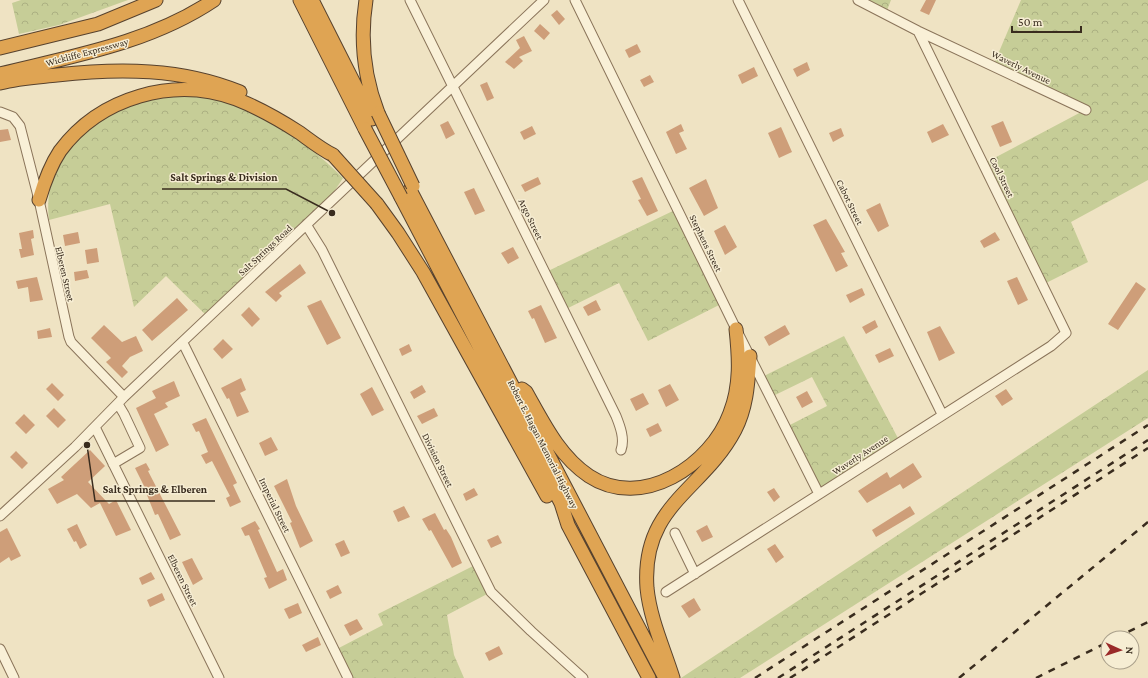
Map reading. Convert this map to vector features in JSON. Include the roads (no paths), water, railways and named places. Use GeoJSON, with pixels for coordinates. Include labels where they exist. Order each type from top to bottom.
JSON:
{"type":"FeatureCollection","features":[{"type":"Feature","properties":{"kind":"highway"},"geometry":{"type":"LineString","coordinates":[[63,33],[138,0]]}},
{"type":"Feature","properties":{"kind":"highway"},"geometry":{"type":"LineString","coordinates":[[0,48],[98,24],[156,0]]}},
{"type":"Feature","properties":{"kind":"highway","name":"Wickliffe Expressway"},"geometry":{"type":"LineString","coordinates":[[0,74],[119,45],[190,15],[214,0]]}},
{"type":"Feature","properties":{"kind":"highway"},"geometry":{"type":"LineString","coordinates":[[300,0],[372,120],[561,503],[568,525]]}},
{"type":"Feature","properties":{"kind":"highway"},"geometry":{"type":"LineString","coordinates":[[312,0],[408,191]]}},
{"type":"Feature","properties":{"kind":"highway"},"geometry":{"type":"LineString","coordinates":[[366,0],[364,20],[365,60],[370,88],[372,120]]}},
{"type":"Feature","properties":{"kind":"highway"},"geometry":{"type":"LineString","coordinates":[[0,83],[57,75],[116,71],[160,73],[196,78],[232,88],[276,109],[297,121],[328,145],[333,155],[377,204],[398,232],[423,272],[554,508],[568,525]]}},
{"type":"Feature","properties":{"kind":"highway"},"geometry":{"type":"LineString","coordinates":[[39,200],[45,179],[53,163],[67,143],[82,128],[117,104],[135,97],[163,91],[199,90],[232,98],[269,114],[322,150],[333,155]]}},
{"type":"Feature","properties":{"kind":"highway","name":"Robert E. Hagan Memorial Highway"},"geometry":{"type":"LineString","coordinates":[[408,191],[422,210],[510,381],[670,678]]}},
{"type":"Feature","properties":{"kind":"highway"},"geometry":{"type":"LineString","coordinates":[[510,381],[526,392],[562,451],[578,468],[599,482],[612,486],[636,488],[651,485],[667,480],[681,472],[698,459],[722,430],[731,412],[738,385],[739,354],[736,329]]}},
{"type":"Feature","properties":{"kind":"highway"},"geometry":{"type":"LineString","coordinates":[[670,678],[650,607],[647,577],[649,553],[656,529],[667,511],[722,450],[736,429],[745,402],[750,356]]}},
{"type":"Feature","properties":{"kind":"highway","name":"Robert E. Hagan Memorial Highway"},"geometry":{"type":"LineString","coordinates":[[568,525],[649,678]]}},
{"type":"Feature","properties":{"kind":"street","name":"Argo Street"},"geometry":{"type":"LineString","coordinates":[[410,0],[616,416],[621,431],[623,444],[621,450]]}},
{"type":"Feature","properties":{"kind":"street","name":"Salt Springs Road"},"geometry":{"type":"LineString","coordinates":[[0,516],[75,447],[124,397],[307,226],[544,0]]}},
{"type":"Feature","properties":{"kind":"street","name":"Stephens Street"},"geometry":{"type":"LineString","coordinates":[[575,0],[736,329],[819,494]]}},
{"type":"Feature","properties":{"kind":"street","name":"Cabot Street"},"geometry":{"type":"LineString","coordinates":[[738,0],[942,414]]}},
{"type":"Feature","properties":{"kind":"street","name":"Waverly Avenue"},"geometry":{"type":"LineString","coordinates":[[858,0],[918,31],[1086,110]]}},
{"type":"Feature","properties":{"kind":"street","name":"Cool Street"},"geometry":{"type":"LineString","coordinates":[[918,31],[1066,334]]}},
{"type":"Feature","properties":{"kind":"street","name":"Elberen Street"},"geometry":{"type":"LineString","coordinates":[[0,112],[6,113],[17,120],[22,136],[39,200],[71,342],[124,397]]}},
{"type":"Feature","properties":{"kind":"street","name":"Division Street"},"geometry":{"type":"LineString","coordinates":[[307,226],[322,250],[491,592],[583,678]]}},
{"type":"Feature","properties":{"kind":"street","name":"Waverly Avenue"},"geometry":{"type":"LineString","coordinates":[[666,592],[942,414],[1051,346],[1066,334]]}},
{"type":"Feature","properties":{"kind":"street","name":"Imperial Street"},"geometry":{"type":"LineString","coordinates":[[183,343],[348,678]]}},
{"type":"Feature","properties":{"kind":"street"},"geometry":{"type":"LineString","coordinates":[[113,464],[140,448],[118,404]]}},
{"type":"Feature","properties":{"kind":"street","name":"Elberen Street"},"geometry":{"type":"LineString","coordinates":[[94,427],[219,678]]}},
{"type":"Feature","properties":{"kind":"street"},"geometry":{"type":"LineString","coordinates":[[675,533],[695,574]]}},
{"type":"Feature","properties":{"kind":"street"},"geometry":{"type":"LineString","coordinates":[[0,649],[14,678]]}},
{"type":"Feature","properties":{"kind":"railway"},"geometry":{"type":"LineString","coordinates":[[755,678],[1148,425]]}},
{"type":"Feature","properties":{"kind":"railway"},"geometry":{"type":"LineString","coordinates":[[778,678],[1148,440]]}},
{"type":"Feature","properties":{"kind":"railway"},"geometry":{"type":"LineString","coordinates":[[790,678],[1148,448]]}},
{"type":"Feature","properties":{"kind":"railway"},"geometry":{"type":"LineString","coordinates":[[959,678],[1148,522]]}},
{"type":"Feature","properties":{"kind":"railway"},"geometry":{"type":"LineString","coordinates":[[1132,630],[1148,622]]}},
{"type":"Feature","properties":{"kind":"railway"},"geometry":{"type":"LineString","coordinates":[[1036,678],[1100,646]]}},
{"type":"Feature","properties":{"kind":"place","name":"Salt Springs & Division"},"geometry":{"type":"Point","coordinates":[332,213]}},
{"type":"Feature","properties":{"kind":"place","name":"Salt Springs & Elberen"},"geometry":{"type":"Point","coordinates":[87,445]}}]}
